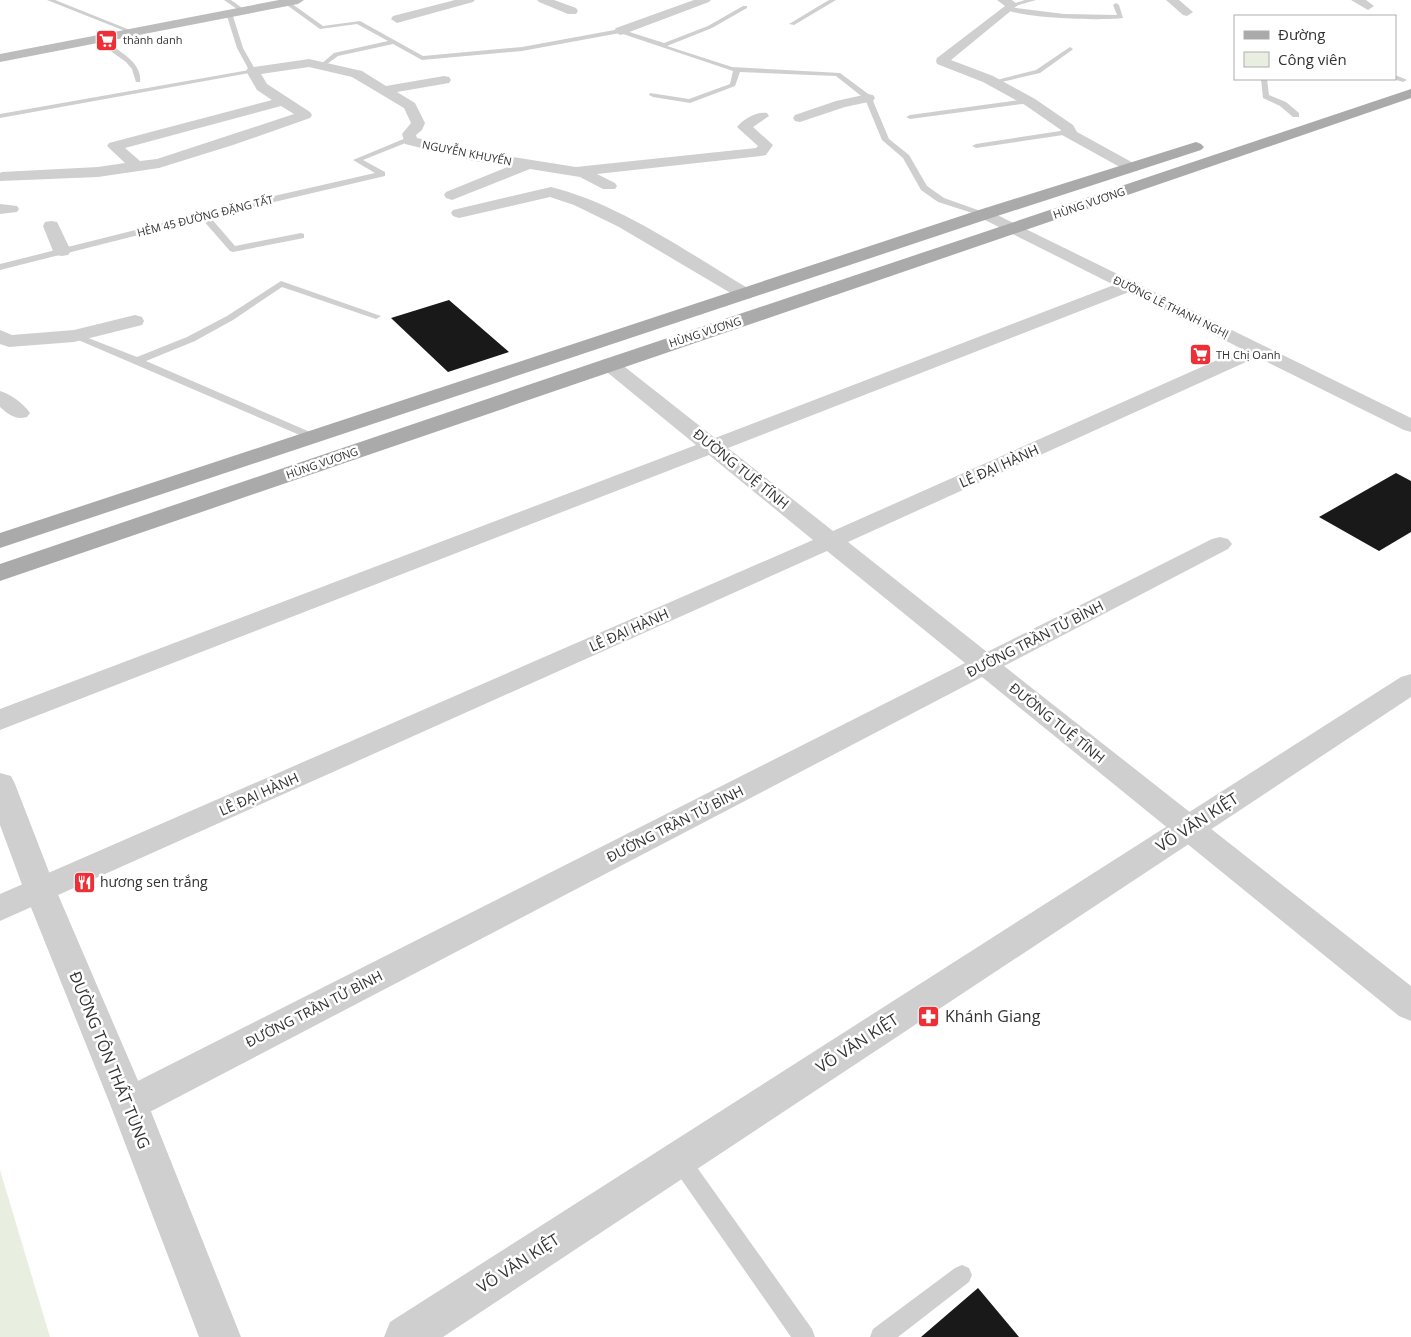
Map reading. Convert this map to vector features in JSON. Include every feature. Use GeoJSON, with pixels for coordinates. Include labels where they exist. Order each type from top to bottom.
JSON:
{"type":"FeatureCollection","features":[{"type":"Feature","properties":{"kind":"main road"},"geometry":{"type":"LineString","coordinates":[[0,58],[132,32],[233,8],[292,1]]}},
{"type":"Feature","properties":{"kind":"main road","name":"HÙNG VƯƠNG"},"geometry":{"type":"LineString","coordinates":[[0,541],[985,214],[1405,82]]}},
{"type":"Feature","properties":{"kind":"main road","name":"HÙNG VƯƠNG"},"geometry":{"type":"LineString","coordinates":[[0,573],[608,364],[1014,229],[1321,124],[1405,82]]}},
{"type":"Feature","properties":{"kind":"main road"},"geometry":{"type":"LineString","coordinates":[[1296,115],[1321,124]]}},
{"type":"Feature","properties":{"kind":"street"},"geometry":{"type":"LineString","coordinates":[[397,19],[468,0]]}},
{"type":"Feature","properties":{"kind":"street"},"geometry":{"type":"LineString","coordinates":[[543,0],[572,11]]}},
{"type":"Feature","properties":{"kind":"street"},"geometry":{"type":"LineString","coordinates":[[620,31],[705,0]]}},
{"type":"Feature","properties":{"kind":"street"},"geometry":{"type":"LineString","coordinates":[[1172,0],[1187,12]]}},
{"type":"Feature","properties":{"kind":"street"},"geometry":{"type":"LineString","coordinates":[[1357,0],[1368,6]]}},
{"type":"Feature","properties":{"kind":"street"},"geometry":{"type":"LineString","coordinates":[[1008,4],[942,62],[994,82],[1068,128],[1070,131],[1067,132],[1132,168]]}},
{"type":"Feature","properties":{"kind":"street","name":"NGUYỄN KHUYẾN"},"geometry":{"type":"LineString","coordinates":[[253,71],[300,64],[323,65],[357,74],[386,90],[410,106],[415,112],[418,123],[417,127],[409,134],[409,140],[466,154],[527,165],[576,171],[609,186]]}},
{"type":"Feature","properties":{"kind":"street"},"geometry":{"type":"LineString","coordinates":[[1,177],[98,172],[138,167],[193,153],[305,115],[262,87],[253,71]]}},
{"type":"Feature","properties":{"kind":"street"},"geometry":{"type":"LineString","coordinates":[[386,90],[444,80]]}},
{"type":"Feature","properties":{"kind":"street"},"geometry":{"type":"LineString","coordinates":[[800,118],[841,104],[868,98]]}},
{"type":"Feature","properties":{"kind":"street"},"geometry":{"type":"LineString","coordinates":[[138,167],[114,146],[283,100]]}},
{"type":"Feature","properties":{"kind":"street"},"geometry":{"type":"LineString","coordinates":[[576,171],[761,152],[766,145],[744,127],[762,116]]}},
{"type":"Feature","properties":{"kind":"street"},"geometry":{"type":"LineString","coordinates":[[527,165],[513,182],[580,202],[625,223],[745,294]]}},
{"type":"Feature","properties":{"kind":"street"},"geometry":{"type":"LineString","coordinates":[[452,195],[527,165]]}},
{"type":"Feature","properties":{"kind":"street"},"geometry":{"type":"LineString","coordinates":[[459,212],[551,192]]}},
{"type":"Feature","properties":{"kind":"street","name":"ĐƯỜNG LÊ THANH NGHỊ"},"geometry":{"type":"LineString","coordinates":[[985,214],[1411,426]]}},
{"type":"Feature","properties":{"kind":"street"},"geometry":{"type":"LineString","coordinates":[[52,226],[62,251]]}},
{"type":"Feature","properties":{"kind":"street"},"geometry":{"type":"LineString","coordinates":[[0,720],[1129,286]]}},
{"type":"Feature","properties":{"kind":"street"},"geometry":{"type":"LineString","coordinates":[[0,336],[9,341],[74,336],[135,322]]}},
{"type":"Feature","properties":{"kind":"street","name":"LÊ ĐẠI HÀNH"},"geometry":{"type":"LineString","coordinates":[[0,908],[831,541],[1257,350]]}},
{"type":"Feature","properties":{"kind":"street","name":"ĐƯỜNG TUỆ TĨNH"},"geometry":{"type":"LineString","coordinates":[[608,364],[1411,1006]]}},
{"type":"Feature","properties":{"kind":"street"},"geometry":{"type":"LineString","coordinates":[[0,397],[20,413]]}},
{"type":"Feature","properties":{"kind":"street","name":"ĐƯỜNG TRẦN TỬ BÌNH"},"geometry":{"type":"LineString","coordinates":[[129,1104],[1220,544]]}},
{"type":"Feature","properties":{"kind":"street","name":"VÕ VĂN KIỆT"},"geometry":{"type":"LineString","coordinates":[[405,1337],[1411,684]]}},
{"type":"Feature","properties":{"kind":"street","name":"ĐƯỜNG TÔN THẤT TÙNG"},"geometry":{"type":"LineString","coordinates":[[0,784],[40,890],[129,1104],[220,1337]]}},
{"type":"Feature","properties":{"kind":"lane"},"geometry":{"type":"LineString","coordinates":[[50,0],[132,32]]}},
{"type":"Feature","properties":{"kind":"lane"},"geometry":{"type":"LineString","coordinates":[[58,3],[74,0]]}},
{"type":"Feature","properties":{"kind":"lane"},"geometry":{"type":"LineString","coordinates":[[792,24],[833,0]]}},
{"type":"Feature","properties":{"kind":"lane"},"geometry":{"type":"LineString","coordinates":[[1008,4],[1033,0]]}},
{"type":"Feature","properties":{"kind":"lane"},"geometry":{"type":"LineString","coordinates":[[292,1],[322,28],[358,22],[422,58],[522,49],[620,31],[662,44],[666,48],[719,66],[793,73],[833,73],[868,98],[868,115],[886,140],[906,157],[924,188],[941,200],[985,214]]}},
{"type":"Feature","properties":{"kind":"lane"},"geometry":{"type":"LineString","coordinates":[[1008,4],[1044,15],[1121,18],[1116,5]]}},
{"type":"Feature","properties":{"kind":"lane"},"geometry":{"type":"LineString","coordinates":[[662,44],[710,27],[746,7]]}},
{"type":"Feature","properties":{"kind":"lane"},"geometry":{"type":"LineString","coordinates":[[0,116],[84,99],[167,88],[253,71],[240,48],[233,8]]}},
{"type":"Feature","properties":{"kind":"lane"},"geometry":{"type":"LineString","coordinates":[[97,38],[136,69],[138,81]]}},
{"type":"Feature","properties":{"kind":"lane"},"geometry":{"type":"LineString","coordinates":[[323,65],[336,54],[394,42]]}},
{"type":"Feature","properties":{"kind":"lane"},"geometry":{"type":"LineString","coordinates":[[994,82],[1038,72],[1070,49]]}},
{"type":"Feature","properties":{"kind":"lane"},"geometry":{"type":"LineString","coordinates":[[652,95],[695,101],[733,85],[737,69]]}},
{"type":"Feature","properties":{"kind":"lane"},"geometry":{"type":"LineString","coordinates":[[1264,80],[1266,96],[1283,104],[1296,115]]}},
{"type":"Feature","properties":{"kind":"lane"},"geometry":{"type":"LineString","coordinates":[[910,117],[1027,101]]}},
{"type":"Feature","properties":{"kind":"lane"},"geometry":{"type":"LineString","coordinates":[[976,146],[1067,132]]}},
{"type":"Feature","properties":{"kind":"lane","name":"HẺM 45 ĐƯỜNG ĐẶNG TẤT"},"geometry":{"type":"LineString","coordinates":[[0,267],[382,174],[357,160],[409,140]]}},
{"type":"Feature","properties":{"kind":"lane"},"geometry":{"type":"LineString","coordinates":[[204,216],[233,249],[300,236]]}},
{"type":"Feature","properties":{"kind":"lane"},"geometry":{"type":"LineString","coordinates":[[137,361],[191,338],[230,318],[281,284],[376,316]]}},
{"type":"Feature","properties":{"kind":"lane"},"geometry":{"type":"LineString","coordinates":[[74,336],[313,437]]}},
{"type":"Feature","properties":{"kind":"lane"},"geometry":{"type":"LineString","coordinates":[[679,1159],[804,1337]]}},
{"type":"Feature","properties":{"kind":"lane"},"geometry":{"type":"LineString","coordinates":[[881,1337],[962,1275]]}},
{"type":"Feature","properties":{"kind":"green space"},"geometry":{"type":"Polygon","coordinates":[[[0,1170],[50,1337],[0,1337],[0,1170]]]}},
{"type":"Feature","properties":{"kind":"building"},"geometry":{"type":"Polygon","coordinates":[[[449,300],[509,352],[448,372],[391,318],[449,300]]]}},
{"type":"Feature","properties":{"kind":"building"},"geometry":{"type":"Polygon","coordinates":[[[1396,473],[1411,481],[1411,532],[1379,551],[1319,517],[1396,473]]]}},
{"type":"Feature","properties":{"kind":"building"},"geometry":{"type":"Polygon","coordinates":[[[978,1288],[1019,1337],[921,1337],[978,1288]]]}},
{"type":"Feature","properties":{"kind":"place","name":"thành danh"},"geometry":{"type":"Point","coordinates":[107,40]}},
{"type":"Feature","properties":{"kind":"place","name":"TH Chị Oanh"},"geometry":{"type":"Point","coordinates":[1200,355]}},
{"type":"Feature","properties":{"kind":"place","name":"hương sen trắng"},"geometry":{"type":"Point","coordinates":[84,882]}},
{"type":"Feature","properties":{"kind":"place","name":"Khánh Giang"},"geometry":{"type":"Point","coordinates":[929,1016]}}]}
